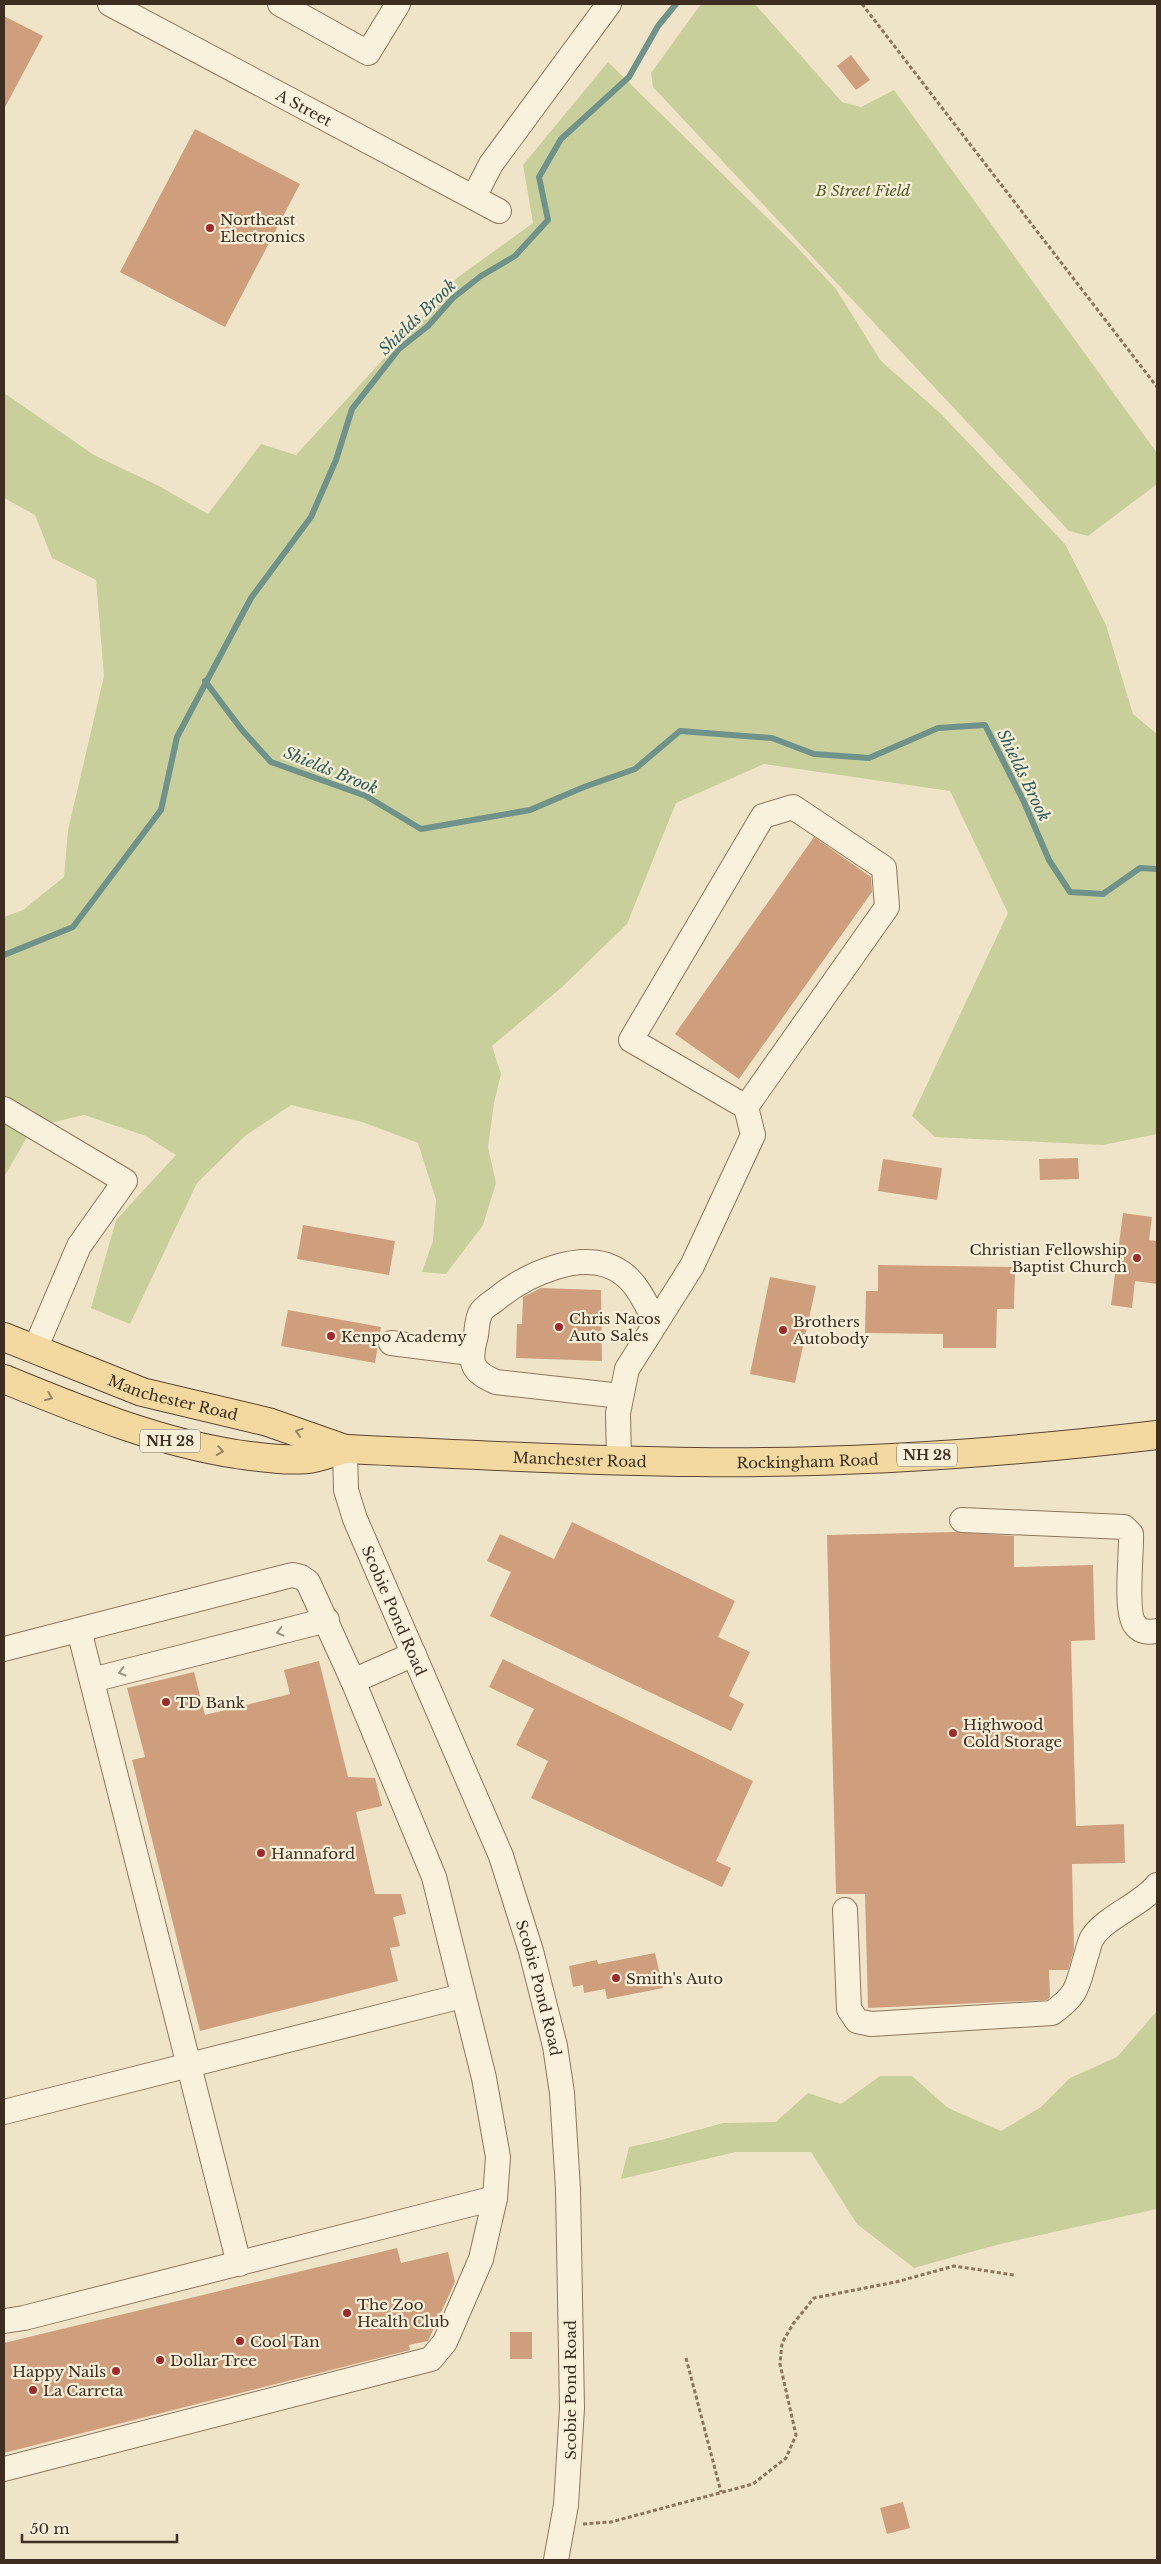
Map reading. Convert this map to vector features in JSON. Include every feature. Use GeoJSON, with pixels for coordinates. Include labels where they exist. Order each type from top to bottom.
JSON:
{"type":"FeatureCollection","features":[{"type":"Feature","properties":{"kind":"main road","name":"Manchester Road"},"geometry":{"type":"LineString","coordinates":[[4,1336],[142,1392],[268,1422],[345,1449],[696,1462]]}},
{"type":"Feature","properties":{"kind":"main road","name":"Manchester Road"},"geometry":{"type":"LineString","coordinates":[[4,1380],[125,1427],[170,1441],[254,1456],[310,1459],[345,1449]]}},
{"type":"Feature","properties":{"kind":"main road","name":"Rockingham Road"},"geometry":{"type":"LineString","coordinates":[[696,1462],[891,1458],[1157,1435]]}},
{"type":"Feature","properties":{"kind":"street","name":"A Street"},"geometry":{"type":"LineString","coordinates":[[110,4],[500,211]]}},
{"type":"Feature","properties":{"kind":"street"},"geometry":{"type":"LineString","coordinates":[[280,4],[368,53],[398,4]]}},
{"type":"Feature","properties":{"kind":"street"},"geometry":{"type":"LineString","coordinates":[[474,198],[491,164],[608,4]]}},
{"type":"Feature","properties":{"kind":"street"},"geometry":{"type":"LineString","coordinates":[[619,1460],[618,1412],[627,1369],[692,1266],[753,1135],[746,1107],[631,1040],[763,816],[793,806],[884,868],[888,907],[746,1107]]}},
{"type":"Feature","properties":{"kind":"street"},"geometry":{"type":"LineString","coordinates":[[4,1109],[125,1181],[79,1246],[35,1349]]}},
{"type":"Feature","properties":{"kind":"street"},"geometry":{"type":"LineString","coordinates":[[621,1396],[496,1382],[480,1375],[473,1365],[471,1353],[481,1312],[526,1278],[547,1269],[574,1263],[599,1264],[620,1271],[634,1283],[656,1322]]}},
{"type":"Feature","properties":{"kind":"street"},"geometry":{"type":"LineString","coordinates":[[391,1343],[471,1353]]}},
{"type":"Feature","properties":{"kind":"street","name":"Scobie Pond Road"},"geometry":{"type":"LineString","coordinates":[[345,1449],[346,1490],[355,1519],[501,1856],[531,1951],[555,2046],[562,2093],[568,2189],[572,2408],[570,2457],[563,2526],[556,2560]]}},
{"type":"Feature","properties":{"kind":"street"},"geometry":{"type":"LineString","coordinates":[[962,1520],[1124,1527],[1131,1534],[1130,1612],[1134,1625],[1144,1632],[1157,1631]]}},
{"type":"Feature","properties":{"kind":"street"},"geometry":{"type":"LineString","coordinates":[[4,1649],[292,1575],[301,1577],[308,1582],[327,1620],[434,1877],[462,1996],[484,2078],[498,2157],[495,2198],[481,2260],[446,2342],[431,2359],[4,2469]]}},
{"type":"Feature","properties":{"kind":"street"},"geometry":{"type":"LineString","coordinates":[[92,1680],[327,1620]]}},
{"type":"Feature","properties":{"kind":"street"},"geometry":{"type":"LineString","coordinates":[[80,1630],[239,2264]]}},
{"type":"Feature","properties":{"kind":"street"},"geometry":{"type":"LineString","coordinates":[[353,1681],[414,1654]]}},
{"type":"Feature","properties":{"kind":"street"},"geometry":{"type":"LineString","coordinates":[[845,1910],[849,2009],[857,2020],[871,2024],[1052,2013],[1068,2001],[1079,1984],[1092,1938],[1103,1926],[1147,1897],[1157,1885]]}},
{"type":"Feature","properties":{"kind":"street"},"geometry":{"type":"LineString","coordinates":[[4,2112],[462,1996]]}},
{"type":"Feature","properties":{"kind":"street"},"geometry":{"type":"LineString","coordinates":[[4,2321],[24,2318],[495,2198]]}},
{"type":"Feature","properties":{"kind":"path"},"geometry":{"type":"LineString","coordinates":[[862,4],[1157,387]]}},
{"type":"Feature","properties":{"kind":"path"},"geometry":{"type":"LineString","coordinates":[[563,2526],[611,2522],[753,2484],[786,2458],[796,2436],[780,2364],[782,2343],[793,2324],[814,2298],[896,2282],[954,2266],[1014,2275]]}},
{"type":"Feature","properties":{"kind":"path"},"geometry":{"type":"LineString","coordinates":[[686,2358],[720,2492]]}},
{"type":"Feature","properties":{"kind":"green space","name":"B Street Field"},"geometry":{"type":"Polygon","coordinates":[[[701,4],[755,4],[842,102],[861,107],[894,90],[1157,453],[1157,484],[1088,536],[1069,531],[653,87],[651,73],[701,4]]]}},
{"type":"Feature","properties":{"kind":"green space"},"geometry":{"type":"Polygon","coordinates":[[[608,62],[793,243],[836,289],[881,361],[940,413],[1065,544],[1106,625],[1133,714],[1157,734],[1157,1134],[1103,1145],[935,1137],[912,1116],[1008,913],[950,791],[764,764],[676,803],[627,924],[561,988],[492,1046],[501,1074],[494,1103],[488,1147],[496,1183],[483,1225],[446,1274],[422,1272],[433,1241],[436,1200],[418,1143],[362,1122],[291,1105],[245,1136],[197,1183],[130,1324],[91,1308],[116,1220],[176,1155],[146,1136],[84,1115],[33,1127],[4,1177],[4,917],[23,910],[64,877],[68,830],[104,676],[96,580],[52,558],[35,515],[4,498],[4,393],[94,455],[159,486],[208,514],[261,444],[296,455],[457,278],[533,223],[523,165],[608,62]]]}},
{"type":"Feature","properties":{"kind":"green space"},"geometry":{"type":"Polygon","coordinates":[[[1157,2011],[1157,2209],[1000,2244],[914,2268],[857,2224],[811,2152],[736,2152],[621,2179],[629,2147],[723,2123],[776,2122],[808,2093],[841,2104],[880,2076],[912,2076],[948,2108],[1001,2131],[1041,2107],[1070,2078],[1117,2057],[1157,2011]]]}},
{"type":"Feature","properties":{"kind":"building"},"geometry":{"type":"Polygon","coordinates":[[[4,16],[43,36],[4,109],[4,16]]]}},
{"type":"Feature","properties":{"kind":"building"},"geometry":{"type":"Polygon","coordinates":[[[851,55],[870,80],[856,90],[837,66],[851,55]]]}},
{"type":"Feature","properties":{"kind":"building","name":"Northeast Electronics"},"geometry":{"type":"Polygon","coordinates":[[[195,129],[300,184],[225,327],[120,272],[195,129]]]}},
{"type":"Feature","properties":{"kind":"building"},"geometry":{"type":"Polygon","coordinates":[[[814,837],[871,877],[872,892],[739,1079],[675,1034],[814,837]]]}},
{"type":"Feature","properties":{"kind":"building"},"geometry":{"type":"Polygon","coordinates":[[[1078,1158],[1079,1179],[1040,1180],[1039,1159],[1078,1158]]]}},
{"type":"Feature","properties":{"kind":"building"},"geometry":{"type":"Polygon","coordinates":[[[883,1159],[942,1168],[937,1200],[878,1191],[883,1159]]]}},
{"type":"Feature","properties":{"kind":"building","name":"Christian Fellowship Baptist Church"},"geometry":{"type":"Polygon","coordinates":[[[1123,1213],[1152,1217],[1149,1240],[1157,1241],[1157,1284],[1135,1281],[1132,1308],[1111,1305],[1123,1213]]]}},
{"type":"Feature","properties":{"kind":"building"},"geometry":{"type":"Polygon","coordinates":[[[303,1225],[395,1241],[389,1275],[297,1259],[303,1225]]]}},
{"type":"Feature","properties":{"kind":"building"},"geometry":{"type":"Polygon","coordinates":[[[878,1265],[1015,1267],[1014,1309],[997,1309],[996,1348],[943,1348],[943,1334],[865,1333],[866,1291],[878,1291],[878,1265]]]}},
{"type":"Feature","properties":{"kind":"building","name":"Brothers Autobody"},"geometry":{"type":"Polygon","coordinates":[[[770,1277],[816,1286],[795,1383],[750,1374],[770,1277]]]}},
{"type":"Feature","properties":{"kind":"building","name":"Chris Nacos Auto Sales"},"geometry":{"type":"Polygon","coordinates":[[[541,1288],[601,1290],[602,1361],[516,1358],[517,1324],[522,1324],[523,1297],[541,1288]]]}},
{"type":"Feature","properties":{"kind":"building","name":"Kenpo Academy"},"geometry":{"type":"Polygon","coordinates":[[[288,1310],[381,1327],[375,1363],[281,1346],[288,1310]]]}},
{"type":"Feature","properties":{"kind":"building"},"geometry":{"type":"Polygon","coordinates":[[[572,1522],[735,1601],[718,1637],[750,1652],[729,1696],[744,1704],[731,1731],[490,1616],[511,1572],[487,1561],[500,1534],[554,1559],[572,1522]]]}},
{"type":"Feature","properties":{"kind":"building","name":"Highwood Cold Storage"},"geometry":{"type":"Polygon","coordinates":[[[955,1532],[1014,1536],[1014,1567],[1093,1565],[1095,1640],[1071,1641],[1076,1826],[1124,1824],[1125,1863],[1072,1864],[1074,1949],[1068,1970],[1049,1970],[1050,1997],[1047,2000],[868,2008],[865,1894],[836,1894],[827,1535],[955,1532]]]}},
{"type":"Feature","properties":{"kind":"building"},"geometry":{"type":"Polygon","coordinates":[[[503,1659],[753,1781],[716,1861],[731,1868],[722,1887],[531,1798],[548,1761],[516,1745],[534,1709],[489,1687],[503,1659]]]}},
{"type":"Feature","properties":{"kind":"building","name":"Hannaford"},"geometry":{"type":"Polygon","coordinates":[[[319,1661],[348,1777],[375,1778],[382,1806],[356,1812],[375,1894],[401,1894],[406,1914],[393,1917],[400,1946],[390,1948],[398,1981],[200,2031],[132,1760],[145,1757],[127,1688],[194,1672],[205,1715],[290,1694],[284,1670],[319,1661]]]}},
{"type":"Feature","properties":{"kind":"building","name":"Smith's Auto"},"geometry":{"type":"Polygon","coordinates":[[[655,1953],[663,1988],[607,1999],[605,1989],[584,1993],[583,1985],[573,1987],[569,1966],[597,1960],[598,1964],[655,1953]]]}},
{"type":"Feature","properties":{"kind":"building"},"geometry":{"type":"Polygon","coordinates":[[[397,2248],[401,2263],[448,2252],[455,2282],[428,2341],[409,2345],[410,2350],[4,2453],[4,2343],[397,2248]]]}},
{"type":"Feature","properties":{"kind":"building"},"geometry":{"type":"Polygon","coordinates":[[[510,2332],[532,2332],[532,2359],[510,2359],[510,2332]]]}},
{"type":"Feature","properties":{"kind":"building"},"geometry":{"type":"Polygon","coordinates":[[[903,2502],[910,2528],[887,2534],[880,2508],[903,2502]]]}},
{"type":"Feature","properties":{"kind":"waterway","name":"Shields Brook"},"geometry":{"type":"LineString","coordinates":[[4,955],[73,927],[161,810],[177,737],[251,598],[311,517],[336,460],[352,409],[399,349],[428,326],[453,298],[481,276],[515,256],[548,220],[539,177],[561,139],[629,77],[658,26],[676,4]]}},
{"type":"Feature","properties":{"kind":"waterway","name":"Shields Brook"},"geometry":{"type":"LineString","coordinates":[[205,681],[242,730],[271,762],[366,796],[421,829],[530,810],[584,787],[635,769],[680,731],[772,738],[814,754],[869,758],[938,728],[985,725],[1024,802],[1049,860],[1070,892],[1103,894],[1140,868],[1157,869]]}},
{"type":"Feature","properties":{"kind":"place","name":"Northeast Electronics"},"geometry":{"type":"Point","coordinates":[210,228]}},
{"type":"Feature","properties":{"kind":"place","name":"Christian Fellowship Baptist Church"},"geometry":{"type":"Point","coordinates":[1137,1258]}},
{"type":"Feature","properties":{"kind":"place","name":"Chris Nacos Auto Sales"},"geometry":{"type":"Point","coordinates":[559,1327]}},
{"type":"Feature","properties":{"kind":"place","name":"Brothers Autobody"},"geometry":{"type":"Point","coordinates":[783,1330]}},
{"type":"Feature","properties":{"kind":"place","name":"Kenpo Academy"},"geometry":{"type":"Point","coordinates":[331,1336]}},
{"type":"Feature","properties":{"kind":"place","name":"TD Bank"},"geometry":{"type":"Point","coordinates":[166,1702]}},
{"type":"Feature","properties":{"kind":"place","name":"Highwood Cold Storage"},"geometry":{"type":"Point","coordinates":[953,1733]}},
{"type":"Feature","properties":{"kind":"place","name":"Hannaford"},"geometry":{"type":"Point","coordinates":[261,1853]}},
{"type":"Feature","properties":{"kind":"place","name":"Smith's Auto"},"geometry":{"type":"Point","coordinates":[616,1978]}},
{"type":"Feature","properties":{"kind":"place","name":"The Zoo Health Club"},"geometry":{"type":"Point","coordinates":[347,2313]}},
{"type":"Feature","properties":{"kind":"place","name":"Cool Tan"},"geometry":{"type":"Point","coordinates":[240,2341]}},
{"type":"Feature","properties":{"kind":"place","name":"Dollar Tree"},"geometry":{"type":"Point","coordinates":[160,2360]}},
{"type":"Feature","properties":{"kind":"place","name":"Happy Nails"},"geometry":{"type":"Point","coordinates":[116,2371]}},
{"type":"Feature","properties":{"kind":"place","name":"La Carreta"},"geometry":{"type":"Point","coordinates":[33,2390]}}]}
